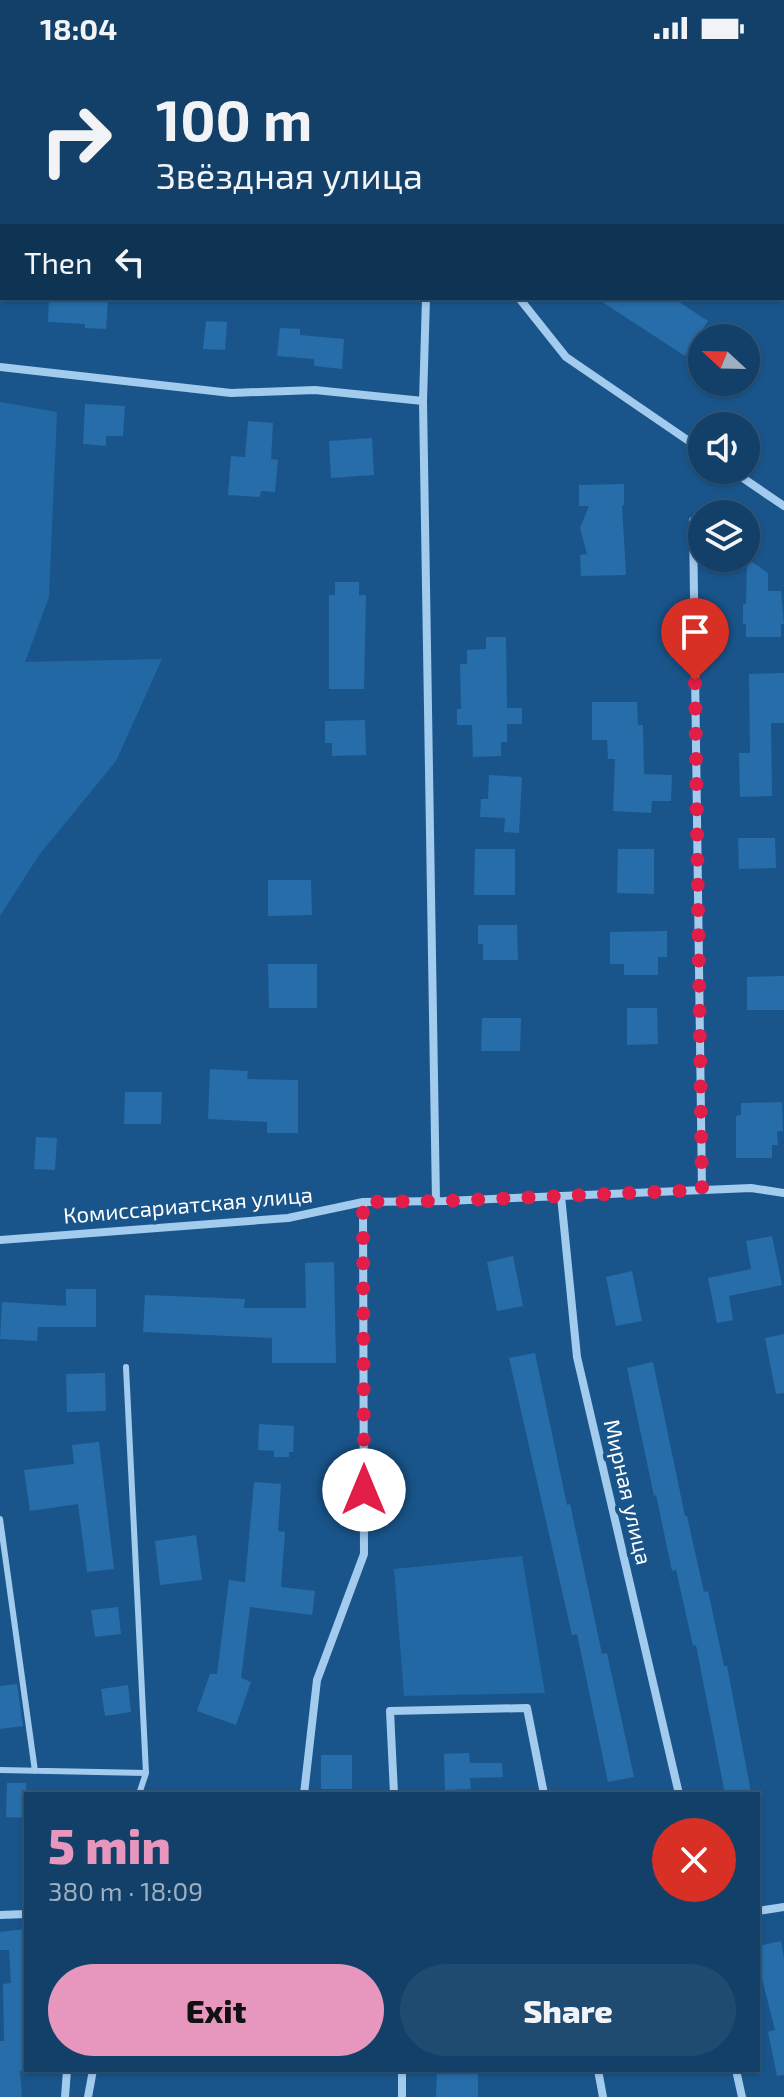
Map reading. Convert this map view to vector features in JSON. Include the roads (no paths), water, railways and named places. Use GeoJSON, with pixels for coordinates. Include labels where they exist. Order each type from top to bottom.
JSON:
{"type":"FeatureCollection","features":[{"type":"Feature","properties":{"kind":"street"},"geometry":{"type":"LineString","coordinates":[[426,300],[423,401],[436,1201]]}},
{"type":"Feature","properties":{"kind":"street"},"geometry":{"type":"LineString","coordinates":[[521,300],[566,357],[688,440]]}},
{"type":"Feature","properties":{"kind":"street"},"geometry":{"type":"LineString","coordinates":[[0,367],[231,393],[315,390],[423,401]]}},
{"type":"Feature","properties":{"kind":"street"},"geometry":{"type":"LineString","coordinates":[[752,484],[784,506]]}},
{"type":"Feature","properties":{"kind":"street"},"geometry":{"type":"LineString","coordinates":[[694,572],[702,1190]]}},
{"type":"Feature","properties":{"kind":"street","name":"Комиссариатская улица"},"geometry":{"type":"LineString","coordinates":[[0,1240],[288,1218],[363,1202],[751,1188],[784,1193]]}},
{"type":"Feature","properties":{"kind":"street","name":"Мирная улица"},"geometry":{"type":"LineString","coordinates":[[561,1196],[577,1357],[679,1792]]}},
{"type":"Feature","properties":{"kind":"street"},"geometry":{"type":"LineString","coordinates":[[304,1792],[317,1680],[364,1554],[363,1202]]}},
{"type":"Feature","properties":{"kind":"street"},"geometry":{"type":"LineString","coordinates":[[394,1792],[390,1711],[527,1708],[544,1792]]}},
{"type":"Feature","properties":{"kind":"street"},"geometry":{"type":"LineString","coordinates":[[760,1911],[784,1907]]}},
{"type":"Feature","properties":{"kind":"street"},"geometry":{"type":"LineString","coordinates":[[0,1915],[24,1914]]}},
{"type":"Feature","properties":{"kind":"street"},"geometry":{"type":"LineString","coordinates":[[65,2097],[67,2072]]}},
{"type":"Feature","properties":{"kind":"street"},"geometry":{"type":"LineString","coordinates":[[88,2097],[93,2072]]}},
{"type":"Feature","properties":{"kind":"street"},"geometry":{"type":"LineString","coordinates":[[402,2072],[402,2097]]}},
{"type":"Feature","properties":{"kind":"street"},"geometry":{"type":"LineString","coordinates":[[598,2072],[603,2097]]}},
{"type":"Feature","properties":{"kind":"street"},"geometry":{"type":"LineString","coordinates":[[736,2072],[742,2097]]}},
{"type":"Feature","properties":{"kind":"lane"},"geometry":{"type":"LineString","coordinates":[[126,1367],[146,1773],[140,1792]]}},
{"type":"Feature","properties":{"kind":"lane"},"geometry":{"type":"LineString","coordinates":[[0,1519],[35,1771]]}},
{"type":"Feature","properties":{"kind":"lane"},"geometry":{"type":"LineString","coordinates":[[0,1770],[146,1773]]}}]}
